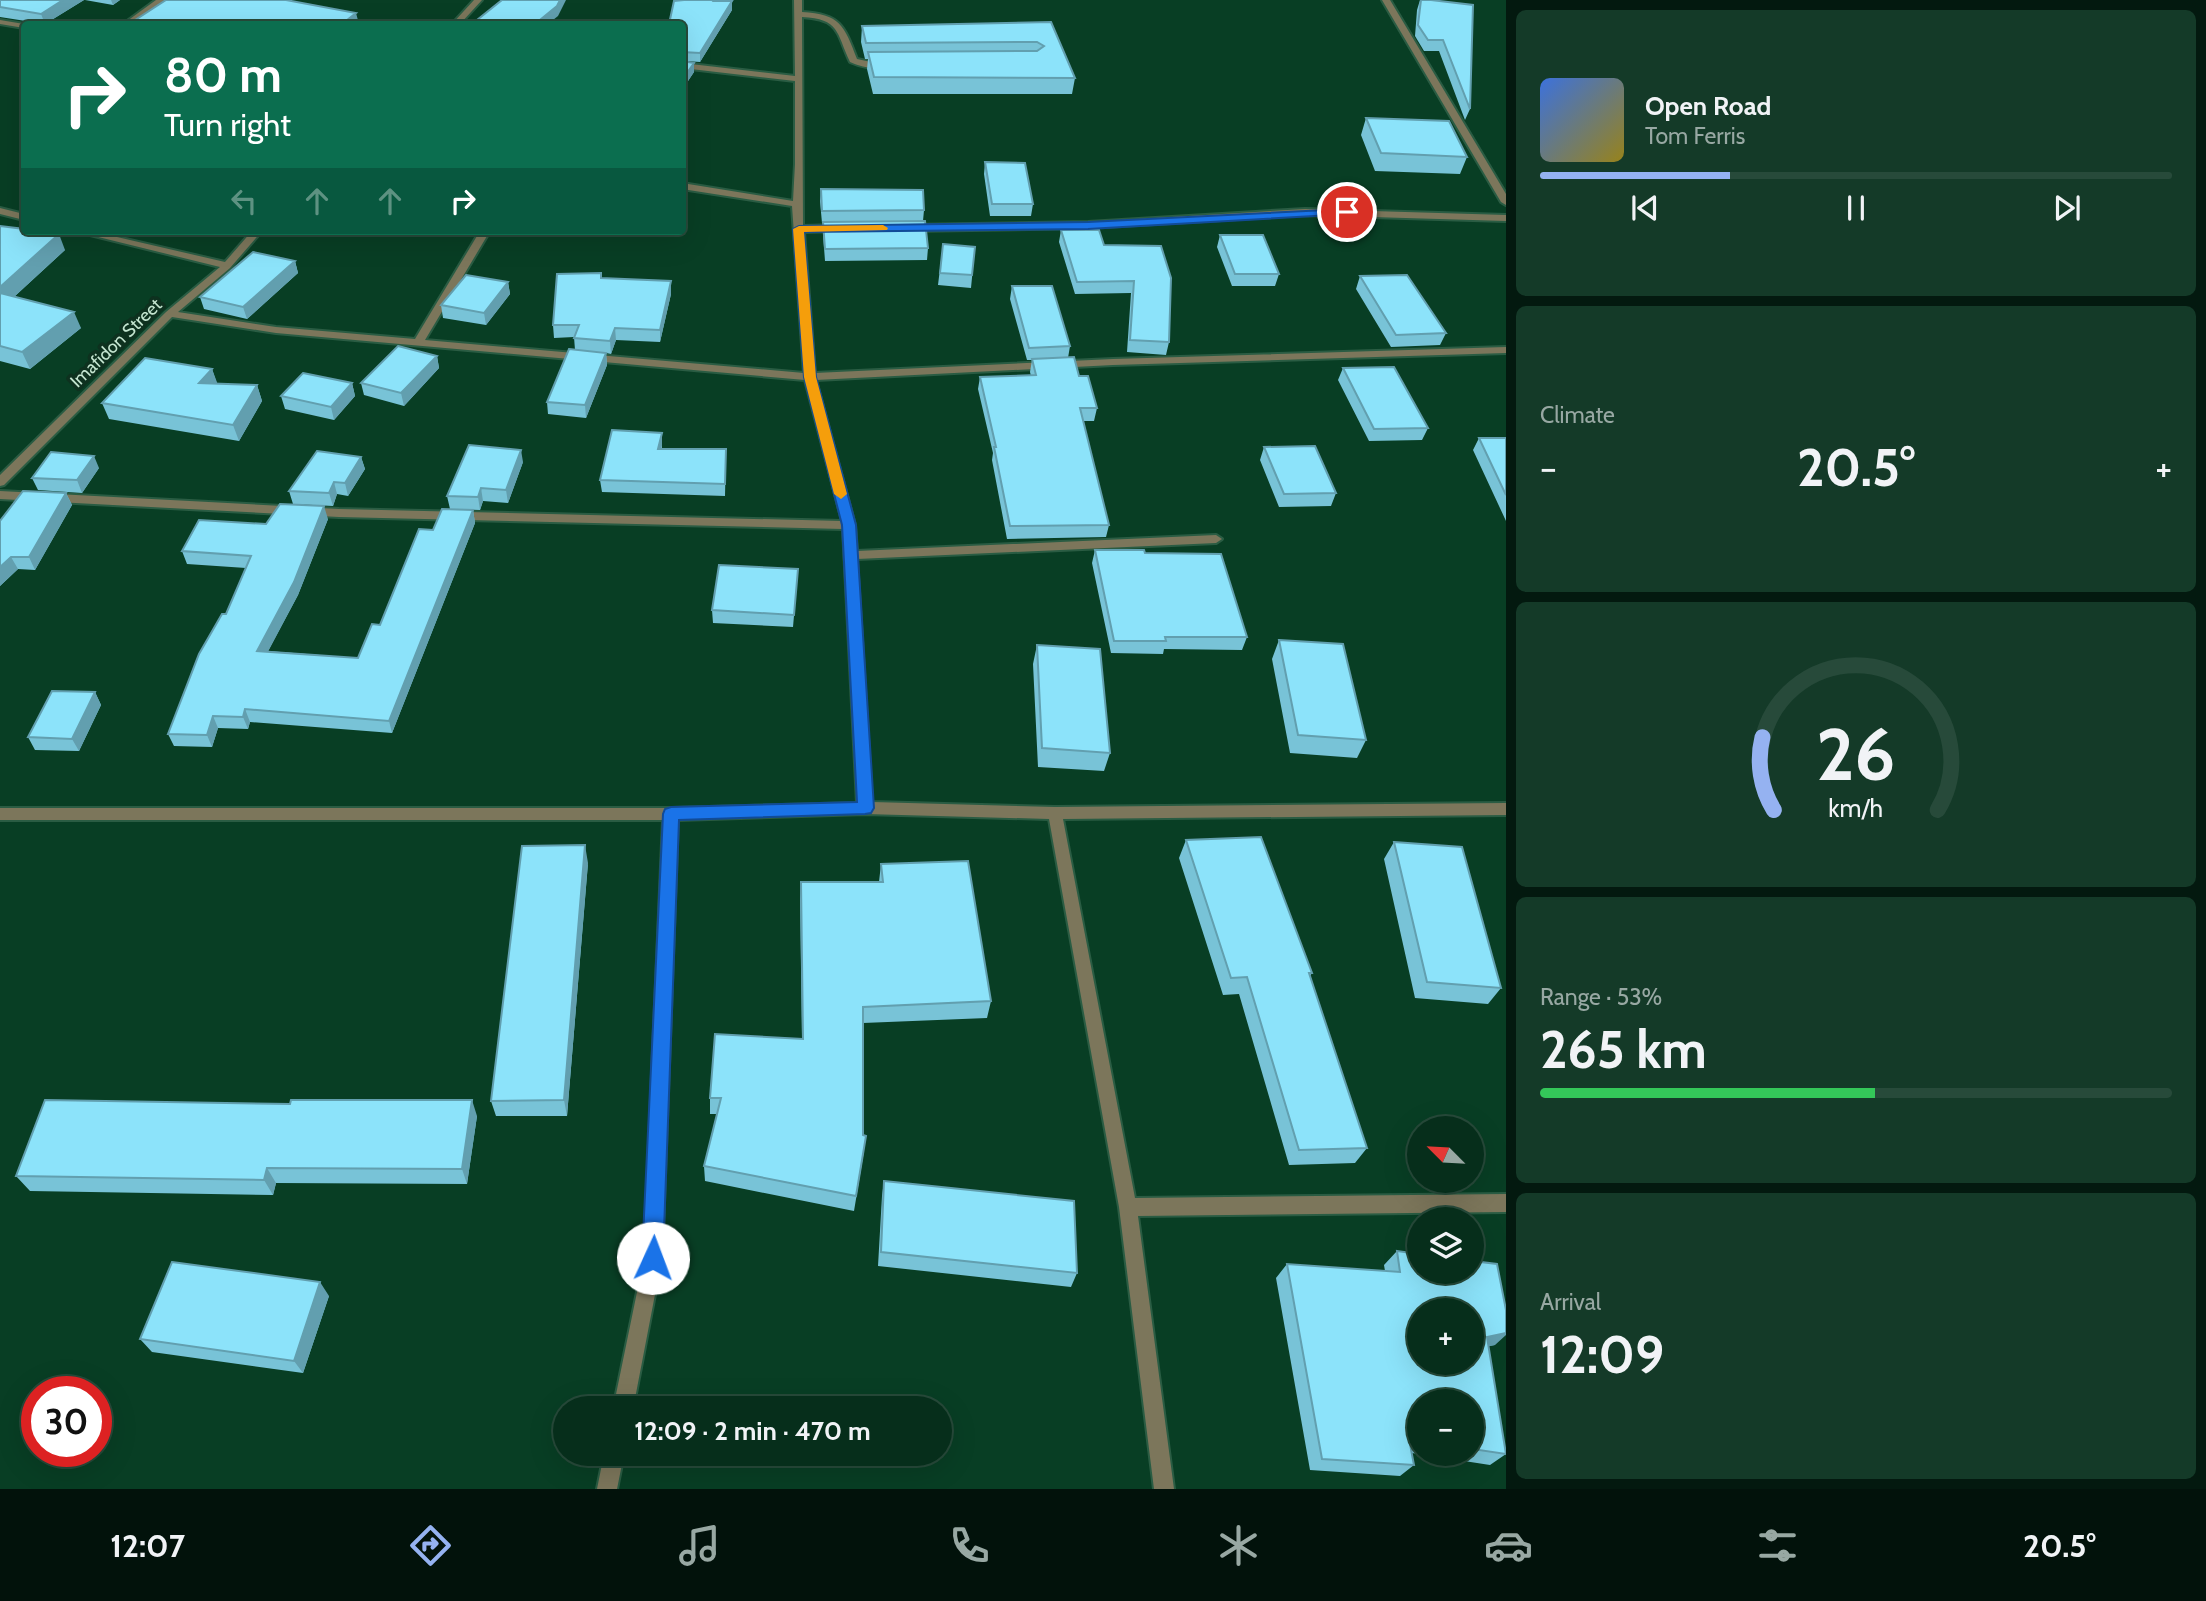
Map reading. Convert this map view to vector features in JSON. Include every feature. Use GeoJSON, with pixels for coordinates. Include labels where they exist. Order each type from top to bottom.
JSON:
{"type":"FeatureCollection","features":[{"type":"Feature","properties":{"kind":"street"},"geometry":{"type":"LineString","coordinates":[[131,21],[161,0]]}},
{"type":"Feature","properties":{"kind":"street"},"geometry":{"type":"LineString","coordinates":[[459,21],[478,0]]}},
{"type":"Feature","properties":{"kind":"street"},"geometry":{"type":"LineString","coordinates":[[798,0],[800,164],[797,204],[810,377],[849,525],[865,808]]}},
{"type":"Feature","properties":{"kind":"street"},"geometry":{"type":"LineString","coordinates":[[1386,0],[1506,202]]}},
{"type":"Feature","properties":{"kind":"street"},"geometry":{"type":"LineString","coordinates":[[798,14],[822,15],[839,23],[853,60],[862,64],[900,66]]}},
{"type":"Feature","properties":{"kind":"street"},"geometry":{"type":"LineString","coordinates":[[0,22],[21,26]]}},
{"type":"Feature","properties":{"kind":"street"},"geometry":{"type":"LineString","coordinates":[[686,65],[799,79]]}},
{"type":"Feature","properties":{"kind":"street"},"geometry":{"type":"LineString","coordinates":[[686,187],[797,204]]}},
{"type":"Feature","properties":{"kind":"street"},"geometry":{"type":"LineString","coordinates":[[0,211],[21,216]]}},
{"type":"Feature","properties":{"kind":"street"},"geometry":{"type":"LineString","coordinates":[[895,228],[1088,225],[1305,212],[1506,218]]}},
{"type":"Feature","properties":{"kind":"street"},"geometry":{"type":"LineString","coordinates":[[799,229],[854,228]]}},
{"type":"Feature","properties":{"kind":"street"},"geometry":{"type":"LineString","coordinates":[[96,235],[227,266]]}},
{"type":"Feature","properties":{"kind":"street","name":"Imafidon Street"},"geometry":{"type":"LineString","coordinates":[[0,482],[170,314],[227,266],[254,235]]}},
{"type":"Feature","properties":{"kind":"street"},"geometry":{"type":"LineString","coordinates":[[419,342],[483,235]]}},
{"type":"Feature","properties":{"kind":"street"},"geometry":{"type":"LineString","coordinates":[[170,314],[276,330],[810,377],[1113,362],[1506,350]]}},
{"type":"Feature","properties":{"kind":"street"},"geometry":{"type":"LineString","coordinates":[[0,495],[339,513],[849,525]]}},
{"type":"Feature","properties":{"kind":"street"},"geometry":{"type":"LineString","coordinates":[[851,555],[1216,539]]}},
{"type":"Feature","properties":{"kind":"street"},"geometry":{"type":"LineString","coordinates":[[0,814],[671,814],[865,808],[1055,813],[1506,809]]}},
{"type":"Feature","properties":{"kind":"street"},"geometry":{"type":"LineString","coordinates":[[1055,813],[1128,1207],[1164,1489]]}},
{"type":"Feature","properties":{"kind":"street"},"geometry":{"type":"LineString","coordinates":[[626,1396],[653,1258],[671,814]]}},
{"type":"Feature","properties":{"kind":"street"},"geometry":{"type":"LineString","coordinates":[[1128,1207],[1506,1203]]}},
{"type":"Feature","properties":{"kind":"street"},"geometry":{"type":"LineString","coordinates":[[607,1489],[612,1466]]}},
{"type":"Feature","properties":{"kind":"building"},"geometry":{"type":"Polygon","coordinates":[[[0,0],[63,0],[41,14],[0,7],[0,0]]]}},
{"type":"Feature","properties":{"kind":"building"},"geometry":{"type":"Polygon","coordinates":[[[166,0],[286,0],[356,13],[346,21],[134,21],[166,0]]]}},
{"type":"Feature","properties":{"kind":"building"},"geometry":{"type":"Polygon","coordinates":[[[502,0],[560,0],[557,6],[539,21],[476,21],[502,0]]]}},
{"type":"Feature","properties":{"kind":"building"},"geometry":{"type":"Polygon","coordinates":[[[1421,0],[1473,5],[1470,109],[1443,40],[1428,40],[1418,25],[1421,0]]]}},
{"type":"Feature","properties":{"kind":"building"},"geometry":{"type":"Polygon","coordinates":[[[674,1],[732,1],[700,53],[686,52],[686,21],[670,21],[674,1]]]}},
{"type":"Feature","properties":{"kind":"building"},"geometry":{"type":"Polygon","coordinates":[[[1051,22],[1075,78],[874,77],[868,52],[1037,51],[1044,46],[1037,42],[866,43],[862,26],[1051,22]]]}},
{"type":"Feature","properties":{"kind":"building"},"geometry":{"type":"Polygon","coordinates":[[[686,62],[694,63],[686,74],[686,62]]]}},
{"type":"Feature","properties":{"kind":"building"},"geometry":{"type":"Polygon","coordinates":[[[1366,118],[1449,121],[1467,157],[1381,153],[1366,118]]]}},
{"type":"Feature","properties":{"kind":"building"},"geometry":{"type":"Polygon","coordinates":[[[985,162],[1025,163],[1033,204],[992,204],[985,162]]]}},
{"type":"Feature","properties":{"kind":"building"},"geometry":{"type":"Polygon","coordinates":[[[821,189],[923,190],[924,210],[822,211],[821,189]]]}},
{"type":"Feature","properties":{"kind":"building"},"geometry":{"type":"Polygon","coordinates":[[[925,221],[928,248],[825,249],[823,222],[925,221]]]}},
{"type":"Feature","properties":{"kind":"building"},"geometry":{"type":"Polygon","coordinates":[[[0,226],[21,229],[21,235],[58,235],[0,287],[0,226]]]}},
{"type":"Feature","properties":{"kind":"building"},"geometry":{"type":"Polygon","coordinates":[[[1061,230],[1099,230],[1104,245],[1161,246],[1171,278],[1169,342],[1130,340],[1134,281],[1077,282],[1061,230]]]}},
{"type":"Feature","properties":{"kind":"building"},"geometry":{"type":"Polygon","coordinates":[[[1220,235],[1263,235],[1279,274],[1235,274],[1220,235]]]}},
{"type":"Feature","properties":{"kind":"building"},"geometry":{"type":"Polygon","coordinates":[[[943,244],[975,247],[972,275],[940,273],[943,244]]]}},
{"type":"Feature","properties":{"kind":"building"},"geometry":{"type":"Polygon","coordinates":[[[253,252],[295,261],[243,307],[200,297],[253,252]]]}},
{"type":"Feature","properties":{"kind":"building"},"geometry":{"type":"Polygon","coordinates":[[[601,273],[601,278],[671,281],[660,330],[615,328],[610,341],[574,338],[579,325],[553,325],[557,274],[601,273]]]}},
{"type":"Feature","properties":{"kind":"building"},"geometry":{"type":"Polygon","coordinates":[[[466,275],[508,282],[484,313],[441,305],[466,275]]]}},
{"type":"Feature","properties":{"kind":"building"},"geometry":{"type":"Polygon","coordinates":[[[1407,275],[1446,333],[1396,335],[1360,276],[1407,275]]]}},
{"type":"Feature","properties":{"kind":"building"},"geometry":{"type":"Polygon","coordinates":[[[1012,286],[1052,286],[1070,346],[1029,348],[1012,286]]]}},
{"type":"Feature","properties":{"kind":"building"},"geometry":{"type":"Polygon","coordinates":[[[0,293],[74,312],[22,352],[0,346],[0,293]]]}},
{"type":"Feature","properties":{"kind":"building"},"geometry":{"type":"Polygon","coordinates":[[[398,346],[437,356],[401,393],[361,383],[398,346]]]}},
{"type":"Feature","properties":{"kind":"building"},"geometry":{"type":"Polygon","coordinates":[[[569,349],[606,353],[585,405],[547,402],[569,349]]]}},
{"type":"Feature","properties":{"kind":"building"},"geometry":{"type":"Polygon","coordinates":[[[1074,357],[1079,376],[1088,376],[1097,408],[1080,408],[1109,525],[1010,526],[980,377],[1036,375],[1032,359],[1074,357]]]}},
{"type":"Feature","properties":{"kind":"building"},"geometry":{"type":"Polygon","coordinates":[[[145,358],[212,369],[199,383],[257,385],[233,425],[102,403],[145,358]]]}},
{"type":"Feature","properties":{"kind":"building"},"geometry":{"type":"Polygon","coordinates":[[[1394,367],[1428,428],[1374,429],[1343,368],[1394,367]]]}},
{"type":"Feature","properties":{"kind":"building"},"geometry":{"type":"Polygon","coordinates":[[[303,373],[352,383],[331,407],[281,396],[303,373]]]}},
{"type":"Feature","properties":{"kind":"building"},"geometry":{"type":"Polygon","coordinates":[[[612,430],[662,433],[658,449],[726,449],[725,484],[600,480],[612,430]]]}},
{"type":"Feature","properties":{"kind":"building"},"geometry":{"type":"Polygon","coordinates":[[[1479,438],[1506,438],[1506,495],[1479,438]]]}},
{"type":"Feature","properties":{"kind":"building"},"geometry":{"type":"Polygon","coordinates":[[[469,445],[521,450],[506,490],[481,488],[478,497],[447,496],[469,445]]]}},
{"type":"Feature","properties":{"kind":"building"},"geometry":{"type":"Polygon","coordinates":[[[1315,446],[1336,493],[1284,494],[1264,447],[1315,446]]]}},
{"type":"Feature","properties":{"kind":"building"},"geometry":{"type":"Polygon","coordinates":[[[317,451],[361,457],[345,483],[334,482],[329,493],[289,491],[317,451]]]}},
{"type":"Feature","properties":{"kind":"building"},"geometry":{"type":"Polygon","coordinates":[[[51,452],[94,456],[77,480],[32,478],[51,452]]]}},
{"type":"Feature","properties":{"kind":"building"},"geometry":{"type":"Polygon","coordinates":[[[23,491],[66,493],[29,557],[11,557],[0,567],[0,521],[23,491]]]}},
{"type":"Feature","properties":{"kind":"building"},"geometry":{"type":"Polygon","coordinates":[[[280,504],[324,506],[294,582],[257,651],[358,658],[372,624],[380,625],[419,529],[433,530],[442,509],[473,510],[389,721],[245,709],[243,717],[213,716],[207,735],[168,734],[199,654],[222,614],[226,614],[251,556],[182,551],[199,520],[266,524],[280,504]]]}},
{"type":"Feature","properties":{"kind":"building"},"geometry":{"type":"Polygon","coordinates":[[[1095,550],[1221,554],[1247,637],[1165,637],[1166,641],[1114,641],[1095,550]]]}},
{"type":"Feature","properties":{"kind":"building"},"geometry":{"type":"Polygon","coordinates":[[[719,565],[798,569],[794,615],[712,610],[719,565]]]}},
{"type":"Feature","properties":{"kind":"building"},"geometry":{"type":"Polygon","coordinates":[[[1279,640],[1343,644],[1366,740],[1298,735],[1279,640]]]}},
{"type":"Feature","properties":{"kind":"building"},"geometry":{"type":"Polygon","coordinates":[[[1037,645],[1100,649],[1110,753],[1042,748],[1037,645]]]}},
{"type":"Feature","properties":{"kind":"building"},"geometry":{"type":"Polygon","coordinates":[[[52,691],[95,692],[72,739],[28,737],[52,691]]]}},
{"type":"Feature","properties":{"kind":"building"},"geometry":{"type":"Polygon","coordinates":[[[1261,837],[1312,973],[1309,973],[1367,1148],[1299,1150],[1247,977],[1231,978],[1186,840],[1261,837]]]}},
{"type":"Feature","properties":{"kind":"building"},"geometry":{"type":"Polygon","coordinates":[[[1394,842],[1462,847],[1501,988],[1427,982],[1394,842]]]}},
{"type":"Feature","properties":{"kind":"building"},"geometry":{"type":"Polygon","coordinates":[[[585,845],[564,1100],[491,1101],[522,846],[585,845]]]}},
{"type":"Feature","properties":{"kind":"building"},"geometry":{"type":"Polygon","coordinates":[[[968,861],[991,1001],[863,1007],[863,1135],[866,1136],[856,1196],[704,1166],[721,1098],[710,1098],[715,1034],[803,1039],[801,882],[883,882],[881,864],[968,861]]]}},
{"type":"Feature","properties":{"kind":"building"},"geometry":{"type":"Polygon","coordinates":[[[45,1100],[290,1104],[291,1100],[472,1100],[462,1169],[267,1168],[264,1180],[16,1176],[45,1100]]]}},
{"type":"Feature","properties":{"kind":"building"},"geometry":{"type":"Polygon","coordinates":[[[884,1181],[1074,1201],[1077,1273],[881,1252],[884,1181]]]}},
{"type":"Feature","properties":{"kind":"building"},"geometry":{"type":"Polygon","coordinates":[[[1397,1251],[1407,1252],[1407,1284],[1484,1284],[1484,1262],[1497,1264],[1506,1310],[1506,1333],[1487,1337],[1506,1454],[1484,1451],[1484,1389],[1407,1389],[1407,1465],[1322,1459],[1287,1264],[1400,1272],[1397,1251]]]}},
{"type":"Feature","properties":{"kind":"building"},"geometry":{"type":"Polygon","coordinates":[[[172,1262],[320,1282],[294,1361],[140,1339],[172,1262]]]}},
{"type":"Feature","properties":{"kind":"slow traffic"},"geometry":{"type":"LineString","coordinates":[[841,494],[810,377],[799,229],[883,228]]}},
{"type":"Feature","properties":{"kind":"route"},"geometry":{"type":"LineString","coordinates":[[653,1258],[671,814],[865,808],[849,525],[810,377],[799,229],[1088,225],[1305,212],[1347,212]]}}]}
